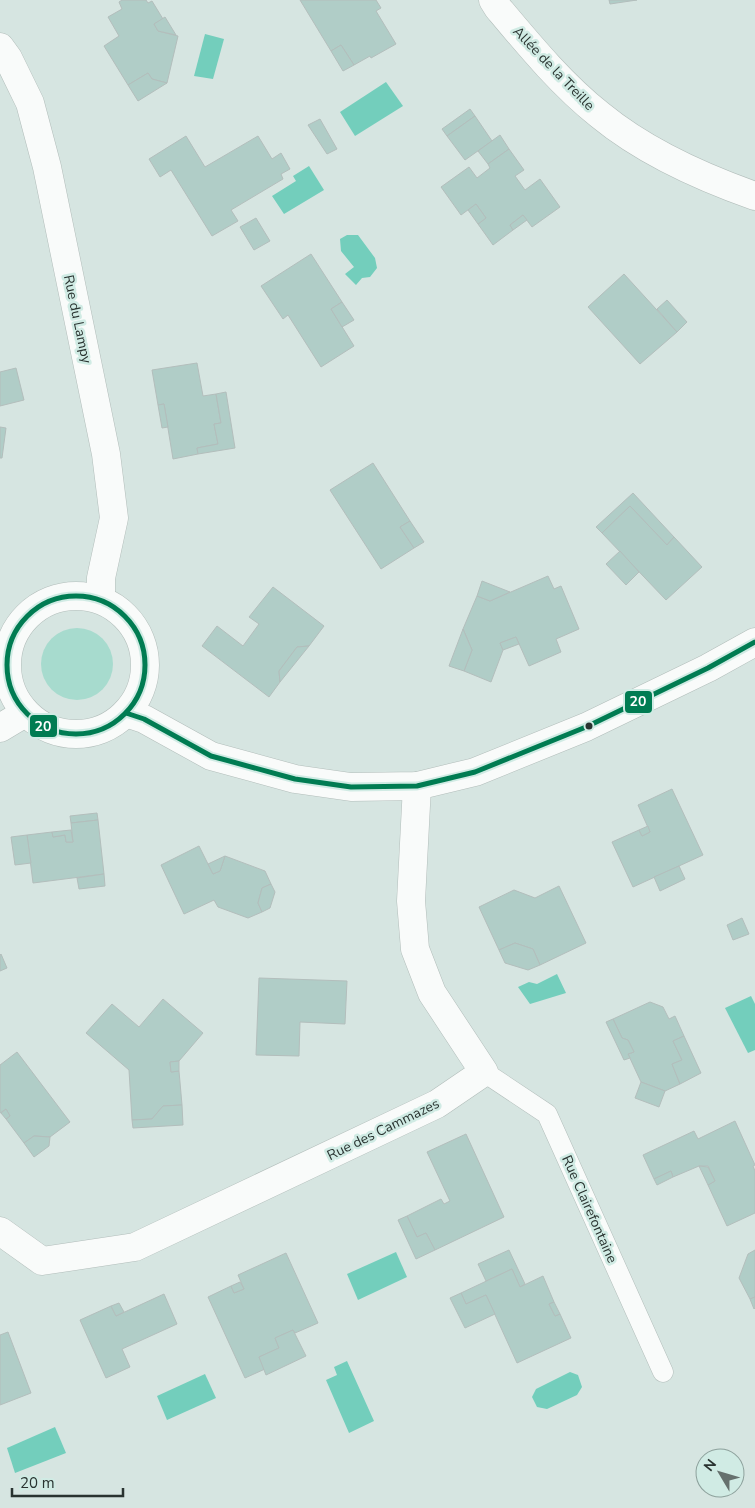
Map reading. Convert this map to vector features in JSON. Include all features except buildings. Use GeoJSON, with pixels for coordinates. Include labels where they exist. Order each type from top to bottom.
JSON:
{"type":"FeatureCollection","features":[{"type":"Feature","properties":{"kind":"street","name":"Allée de la Treille"},"geometry":{"type":"LineString","coordinates":[[493,0],[546,64],[600,116],[654,152],[725,186],[755,196]]}},
{"type":"Feature","properties":{"kind":"street","name":"Rue du Lampy"},"geometry":{"type":"LineString","coordinates":[[0,47],[8,58],[30,103],[47,167],[106,454],[114,518],[101,578],[101,599]]}},
{"type":"Feature","properties":{"kind":"street"},"geometry":{"type":"LineString","coordinates":[[77,594],[101,599],[120,610],[136,628],[144,649],[146,673],[139,695],[126,714],[108,727],[87,734],[64,734],[43,726],[25,713],[12,694],[7,672],[8,622],[53,598],[77,594]]}},
{"type":"Feature","properties":{"kind":"street"},"geometry":{"type":"LineString","coordinates":[[126,714],[144,719],[211,756],[295,779],[351,787],[417,786],[475,772],[586,727],[708,668],[755,642]]}},
{"type":"Feature","properties":{"kind":"street"},"geometry":{"type":"LineString","coordinates":[[0,728],[25,713]]}},
{"type":"Feature","properties":{"kind":"street"},"geometry":{"type":"LineString","coordinates":[[417,786],[411,901],[415,949],[432,993],[484,1072]]}},
{"type":"Feature","properties":{"kind":"street","name":"Rue des Cammazes"},"geometry":{"type":"LineString","coordinates":[[0,1231],[42,1261],[135,1248],[438,1104],[484,1072]]}},
{"type":"Feature","properties":{"kind":"lane","name":"Rue Clairefontaine"},"geometry":{"type":"LineString","coordinates":[[484,1072],[547,1114],[663,1372]]}},
{"type":"Feature","properties":{"kind":"shaded area"},"geometry":{"type":"Polygon","coordinates":[[[205,34],[224,39],[213,79],[194,76],[205,34]]]}},
{"type":"Feature","properties":{"kind":"shaded area"},"geometry":{"type":"Polygon","coordinates":[[[386,82],[403,106],[355,136],[340,112],[386,82]]]}},
{"type":"Feature","properties":{"kind":"shaded area"},"geometry":{"type":"Polygon","coordinates":[[[309,166],[324,190],[284,214],[272,196],[296,181],[293,176],[309,166]]]}},
{"type":"Feature","properties":{"kind":"shaded area"},"geometry":{"type":"Polygon","coordinates":[[[347,235],[358,235],[375,258],[377,268],[370,277],[362,278],[356,285],[345,274],[354,267],[341,251],[340,239],[347,235]]]}},
{"type":"Feature","properties":{"kind":"shaded area"},"geometry":{"type":"Polygon","coordinates":[[[77,628],[97,634],[107,644],[113,664],[107,684],[97,694],[77,700],[57,694],[47,684],[41,664],[47,644],[57,634],[77,628]]]}},
{"type":"Feature","properties":{"kind":"shaded area"},"geometry":{"type":"Polygon","coordinates":[[[557,974],[566,993],[530,1004],[518,987],[529,982],[537,984],[557,974]]]}},
{"type":"Feature","properties":{"kind":"shaded area"},"geometry":{"type":"Polygon","coordinates":[[[751,996],[755,1004],[755,1050],[748,1053],[725,1008],[751,996]]]}},
{"type":"Feature","properties":{"kind":"shaded area"},"geometry":{"type":"Polygon","coordinates":[[[396,1252],[407,1277],[358,1300],[347,1274],[396,1252]]]}},
{"type":"Feature","properties":{"kind":"shaded area"},"geometry":{"type":"Polygon","coordinates":[[[347,1361],[374,1421],[349,1433],[326,1380],[337,1375],[334,1367],[347,1361]]]}},
{"type":"Feature","properties":{"kind":"shaded area"},"geometry":{"type":"Polygon","coordinates":[[[570,1372],[578,1375],[582,1387],[577,1395],[547,1409],[537,1407],[532,1397],[536,1389],[570,1372]]]}},
{"type":"Feature","properties":{"kind":"shaded area"},"geometry":{"type":"Polygon","coordinates":[[[205,1374],[216,1398],[167,1420],[157,1396],[205,1374]]]}},
{"type":"Feature","properties":{"kind":"shaded area"},"geometry":{"type":"Polygon","coordinates":[[[55,1427],[66,1453],[15,1473],[7,1448],[55,1427]]]}},
{"type":"Feature","properties":{"kind":"transit line","name":"20"},"geometry":{"type":"LineString","coordinates":[[76,596],[90,597],[103,601],[115,607],[125,616],[134,626],[140,638],[144,651],[145,665],[144,679],[140,692],[134,704],[125,714],[115,723],[103,729],[90,733],[76,734],[62,733],[49,729],[37,723],[27,714],[18,704],[12,692],[8,679],[7,665],[8,651],[12,638],[18,626],[27,616],[37,607],[49,601],[62,597],[76,596]]}},
{"type":"Feature","properties":{"kind":"transit line","name":"20"},"geometry":{"type":"LineString","coordinates":[[126,713],[144,719],[211,756],[295,779],[351,787],[417,786],[475,772],[586,727],[708,668],[755,642]]}}]}
